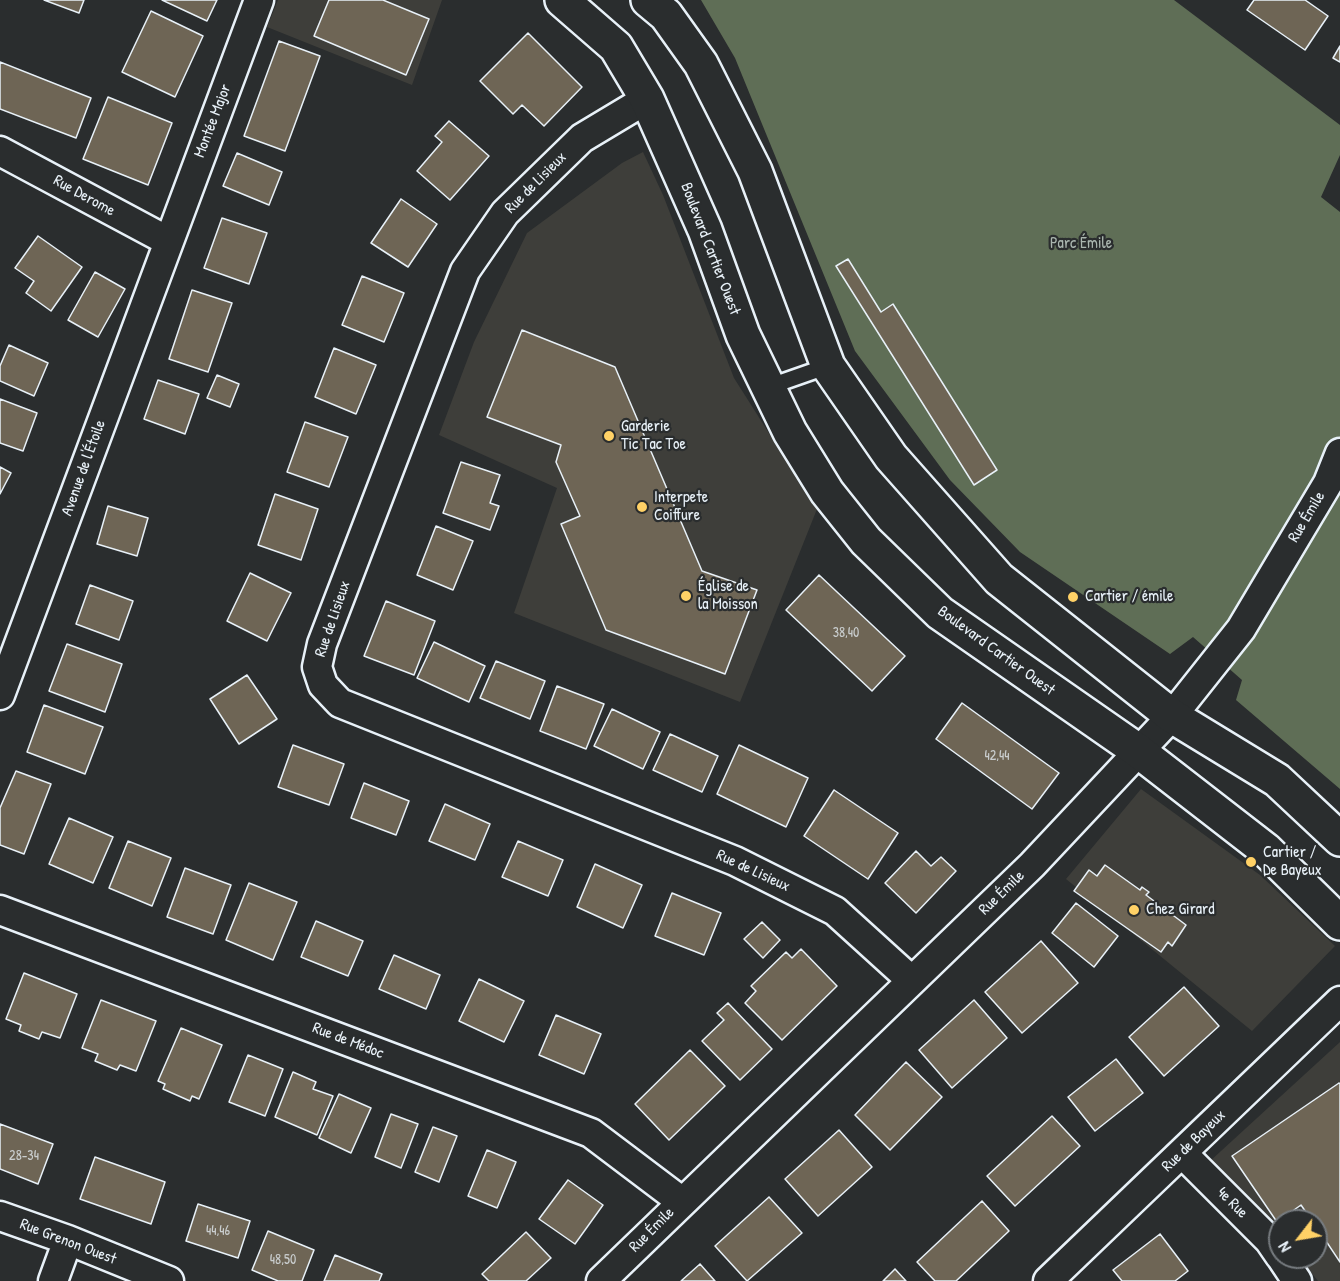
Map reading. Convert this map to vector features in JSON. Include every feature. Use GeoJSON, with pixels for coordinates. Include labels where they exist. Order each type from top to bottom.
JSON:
{"type":"FeatureCollection","features":[{"type":"Feature","properties":{"kind":"street","name":"Montée Major"},"geometry":{"type":"LineString","coordinates":[[168,241],[259,0]]}},
{"type":"Feature","properties":{"kind":"street","name":"Boulevard Cartier Ouest"},"geometry":{"type":"LineString","coordinates":[[562,0],[616,47],[647,99],[705,230],[743,335],[790,432],[827,492],[866,541],[940,613],[1137,750],[1266,850],[1340,923]]}},
{"type":"Feature","properties":{"kind":"street"},"geometry":{"type":"LineString","coordinates":[[648,0],[666,15],[700,64],[755,171],[828,366],[891,457],[999,579],[1172,716],[1276,780],[1340,839]]}},
{"type":"Feature","properties":{"kind":"street","name":"Rue de Lisieux"},"geometry":{"type":"LineString","coordinates":[[647,99],[582,138],[505,213],[465,271],[322,644],[317,667],[323,685],[340,702],[735,861],[835,911],[911,980]]}},
{"type":"Feature","properties":{"kind":"street","name":"Rue Derome"},"geometry":{"type":"LineString","coordinates":[[0,151],[168,241]]}},
{"type":"Feature","properties":{"kind":"street","name":"Avenue de l'Étoile"},"geometry":{"type":"LineString","coordinates":[[0,695],[168,241]]}},
{"type":"Feature","properties":{"kind":"street","name":"Rue Émile"},"geometry":{"type":"LineString","coordinates":[[601,1281],[681,1201],[1032,865],[1137,750],[1172,716],[1241,630],[1328,483],[1340,453]]}},
{"type":"Feature","properties":{"kind":"street","name":"Rue de Médoc"},"geometry":{"type":"LineString","coordinates":[[0,910],[591,1133],[681,1201]]}},
{"type":"Feature","properties":{"kind":"street","name":"Rue de Bayeux"},"geometry":{"type":"LineString","coordinates":[[1048,1281],[1340,1001]]}},
{"type":"Feature","properties":{"kind":"street","name":"4e Rue"},"geometry":{"type":"LineString","coordinates":[[1182,1153],[1268,1239]]}},
{"type":"Feature","properties":{"kind":"street","name":"Rue Grenon Ouest"},"geometry":{"type":"LineString","coordinates":[[0,1216],[68,1240],[169,1281]]}},
{"type":"Feature","properties":{"kind":"street"},"geometry":{"type":"LineString","coordinates":[[53,1281],[68,1240]]}},
{"type":"Feature","properties":{"kind":"lane"},"geometry":{"type":"LineString","coordinates":[[768,387],[828,366]]}},
{"type":"Feature","properties":{"kind":"shaded area"},"geometry":{"type":"Polygon","coordinates":[[[278,0],[442,0],[412,85],[267,27],[278,0]]]}},
{"type":"Feature","properties":{"kind":"shaded area"},"geometry":{"type":"Polygon","coordinates":[[[643,152],[663,195],[734,378],[817,509],[740,702],[514,613],[557,488],[439,435],[474,342],[527,233],[622,163],[643,152]]]}},
{"type":"Feature","properties":{"kind":"shaded area"},"geometry":{"type":"Polygon","coordinates":[[[1141,789],[1260,875],[1335,946],[1252,1031],[1066,879],[1141,789]]]}},
{"type":"Feature","properties":{"kind":"shaded area"},"geometry":{"type":"Polygon","coordinates":[[[1340,1042],[1340,1281],[1318,1281],[1308,1269],[1328,1269],[1328,1209],[1268,1209],[1268,1218],[1209,1162],[1340,1042]]]}},
{"type":"Feature","properties":{"kind":"green space","name":"Parc Émile"},"geometry":{"type":"Polygon","coordinates":[[[701,0],[1174,0],[1340,125],[1340,155],[1321,197],[1340,212],[1340,789],[1236,700],[1242,680],[1193,637],[1170,654],[1020,552],[950,480],[855,351],[735,58],[701,0]]]}},
{"type":"Feature","properties":{"kind":"building"},"geometry":{"type":"Polygon","coordinates":[[[44,0],[84,0],[79,13],[44,0]]]}},
{"type":"Feature","properties":{"kind":"building"},"geometry":{"type":"Polygon","coordinates":[[[162,0],[217,0],[207,21],[162,0]]]}},
{"type":"Feature","properties":{"kind":"building"},"geometry":{"type":"Polygon","coordinates":[[[329,0],[383,0],[429,19],[406,75],[314,36],[329,0]]]}},
{"type":"Feature","properties":{"kind":"building"},"geometry":{"type":"Polygon","coordinates":[[[1254,0],[1305,0],[1328,16],[1305,50],[1247,10],[1254,0]]]}},
{"type":"Feature","properties":{"kind":"building"},"geometry":{"type":"Polygon","coordinates":[[[151,11],[203,36],[175,97],[122,72],[151,11]]]}},
{"type":"Feature","properties":{"kind":"building"},"geometry":{"type":"Polygon","coordinates":[[[528,33],[582,87],[544,126],[522,105],[513,114],[480,81],[528,33]]]}},
{"type":"Feature","properties":{"kind":"building"},"geometry":{"type":"Polygon","coordinates":[[[279,41],[320,56],[285,151],[244,136],[279,41]]]}},
{"type":"Feature","properties":{"kind":"building"},"geometry":{"type":"Polygon","coordinates":[[[1340,46],[1340,62],[1333,58],[1340,46]]]}},
{"type":"Feature","properties":{"kind":"building"},"geometry":{"type":"Polygon","coordinates":[[[0,62],[91,98],[76,138],[0,109],[0,62]]]}},
{"type":"Feature","properties":{"kind":"building"},"geometry":{"type":"Polygon","coordinates":[[[108,97],[172,123],[148,185],[83,159],[108,97]]]}},
{"type":"Feature","properties":{"kind":"building"},"geometry":{"type":"Polygon","coordinates":[[[449,121],[489,156],[450,200],[417,171],[442,142],[435,136],[449,121]]]}},
{"type":"Feature","properties":{"kind":"building"},"geometry":{"type":"Polygon","coordinates":[[[237,153],[282,172],[269,205],[223,186],[237,153]]]}},
{"type":"Feature","properties":{"kind":"building"},"geometry":{"type":"Polygon","coordinates":[[[401,199],[437,224],[408,267],[371,243],[401,199]]]}},
{"type":"Feature","properties":{"kind":"building"},"geometry":{"type":"Polygon","coordinates":[[[222,218],[267,233],[249,284],[204,268],[222,218]]]}},
{"type":"Feature","properties":{"kind":"building"},"geometry":{"type":"Polygon","coordinates":[[[38,236],[82,267],[51,311],[26,293],[34,281],[15,268],[38,236]]]}},
{"type":"Feature","properties":{"kind":"building"},"geometry":{"type":"Polygon","coordinates":[[[848,259],[881,312],[893,304],[997,470],[974,485],[836,266],[848,259]]]}},
{"type":"Feature","properties":{"kind":"building"},"geometry":{"type":"Polygon","coordinates":[[[95,272],[125,289],[98,337],[68,320],[95,272]]]}},
{"type":"Feature","properties":{"kind":"building"},"geometry":{"type":"Polygon","coordinates":[[[362,276],[404,293],[384,342],[342,325],[362,276]]]}},
{"type":"Feature","properties":{"kind":"building"},"geometry":{"type":"Polygon","coordinates":[[[192,290],[232,303],[208,372],[169,359],[192,290]]]}},
{"type":"Feature","properties":{"kind":"building"},"geometry":{"type":"Polygon","coordinates":[[[522,330],[615,367],[702,571],[757,590],[725,674],[606,630],[561,524],[580,516],[556,462],[561,445],[487,417],[522,330]]]}},
{"type":"Feature","properties":{"kind":"building"},"geometry":{"type":"Polygon","coordinates":[[[9,345],[48,363],[34,396],[0,381],[0,366],[9,345]]]}},
{"type":"Feature","properties":{"kind":"building"},"geometry":{"type":"Polygon","coordinates":[[[334,348],[376,365],[356,414],[315,397],[334,348]]]}},
{"type":"Feature","properties":{"kind":"building"},"geometry":{"type":"Polygon","coordinates":[[[217,375],[239,384],[230,407],[207,398],[217,375]]]}},
{"type":"Feature","properties":{"kind":"building"},"geometry":{"type":"Polygon","coordinates":[[[158,380],[199,394],[185,434],[144,419],[158,380]]]}},
{"type":"Feature","properties":{"kind":"building"},"geometry":{"type":"Polygon","coordinates":[[[0,399],[37,413],[23,451],[0,443],[0,399]]]}},
{"type":"Feature","properties":{"kind":"building"},"geometry":{"type":"Polygon","coordinates":[[[305,422],[348,437],[329,487],[287,472],[305,422]]]}},
{"type":"Feature","properties":{"kind":"building"},"geometry":{"type":"Polygon","coordinates":[[[461,462],[500,475],[490,503],[499,506],[490,530],[443,513],[461,462]]]}},
{"type":"Feature","properties":{"kind":"building"},"geometry":{"type":"Polygon","coordinates":[[[0,467],[11,473],[0,494],[0,467]]]}},
{"type":"Feature","properties":{"kind":"building"},"geometry":{"type":"Polygon","coordinates":[[[275,494],[318,509],[301,560],[258,545],[275,494]]]}},
{"type":"Feature","properties":{"kind":"building"},"geometry":{"type":"Polygon","coordinates":[[[108,506],[148,518],[137,556],[97,544],[108,506]]]}},
{"type":"Feature","properties":{"kind":"building"},"geometry":{"type":"Polygon","coordinates":[[[436,526],[473,541],[453,590],[417,575],[436,526]]]}},
{"type":"Feature","properties":{"kind":"building"},"geometry":{"type":"Polygon","coordinates":[[[250,573],[291,593],[267,641],[227,621],[250,573]]]}},
{"type":"Feature","properties":{"kind":"building"},"geometry":{"type":"Polygon","coordinates":[[[819,575],[905,656],[872,691],[786,610],[819,575]]]}},
{"type":"Feature","properties":{"kind":"building"},"geometry":{"type":"Polygon","coordinates":[[[90,585],[133,601],[119,640],[76,624],[90,585]]]}},
{"type":"Feature","properties":{"kind":"building"},"geometry":{"type":"Polygon","coordinates":[[[386,601],[435,621],[414,675],[364,656],[386,601]]]}},
{"type":"Feature","properties":{"kind":"building"},"geometry":{"type":"Polygon","coordinates":[[[434,642],[485,666],[469,702],[417,678],[434,642]]]}},
{"type":"Feature","properties":{"kind":"building"},"geometry":{"type":"Polygon","coordinates":[[[67,644],[122,664],[105,712],[49,691],[67,644]]]}},
{"type":"Feature","properties":{"kind":"building"},"geometry":{"type":"Polygon","coordinates":[[[496,661],[545,681],[530,719],[480,698],[496,661]]]}},
{"type":"Feature","properties":{"kind":"building"},"geometry":{"type":"Polygon","coordinates":[[[247,675],[277,719],[239,744],[210,699],[247,675]]]}},
{"type":"Feature","properties":{"kind":"building"},"geometry":{"type":"Polygon","coordinates":[[[557,686],[604,704],[586,749],[540,731],[557,686]]]}},
{"type":"Feature","properties":{"kind":"building"},"geometry":{"type":"Polygon","coordinates":[[[962,703],[1059,773],[1032,809],[936,739],[962,703]]]}},
{"type":"Feature","properties":{"kind":"building"},"geometry":{"type":"Polygon","coordinates":[[[44,705],[103,727],[85,774],[27,752],[44,705]]]}},
{"type":"Feature","properties":{"kind":"building"},"geometry":{"type":"Polygon","coordinates":[[[612,709],[660,732],[643,769],[594,746],[612,709]]]}},
{"type":"Feature","properties":{"kind":"building"},"geometry":{"type":"Polygon","coordinates":[[[670,734],[718,756],[702,792],[653,770],[670,734]]]}},
{"type":"Feature","properties":{"kind":"building"},"geometry":{"type":"Polygon","coordinates":[[[293,745],[344,764],[329,805],[278,787],[293,745]]]}},
{"type":"Feature","properties":{"kind":"building"},"geometry":{"type":"Polygon","coordinates":[[[739,745],[808,778],[786,827],[717,794],[739,745]]]}},
{"type":"Feature","properties":{"kind":"building"},"geometry":{"type":"Polygon","coordinates":[[[16,771],[51,784],[24,854],[0,845],[0,808],[16,771]]]}},
{"type":"Feature","properties":{"kind":"building"},"geometry":{"type":"Polygon","coordinates":[[[364,783],[409,801],[396,835],[351,818],[364,783]]]}},
{"type":"Feature","properties":{"kind":"building"},"geometry":{"type":"Polygon","coordinates":[[[834,790],[898,833],[868,879],[804,836],[834,790]]]}},
{"type":"Feature","properties":{"kind":"building"},"geometry":{"type":"Polygon","coordinates":[[[445,804],[490,824],[475,860],[429,841],[445,804]]]}},
{"type":"Feature","properties":{"kind":"building"},"geometry":{"type":"Polygon","coordinates":[[[69,818],[113,837],[93,883],[49,864],[69,818]]]}},
{"type":"Feature","properties":{"kind":"building"},"geometry":{"type":"Polygon","coordinates":[[[128,841],[171,858],[152,906],[109,888],[128,841]]]}},
{"type":"Feature","properties":{"kind":"building"},"geometry":{"type":"Polygon","coordinates":[[[518,841],[563,860],[548,896],[502,877],[518,841]]]}},
{"type":"Feature","properties":{"kind":"building"},"geometry":{"type":"Polygon","coordinates":[[[916,851],[931,866],[941,857],[956,871],[916,913],[885,883],[916,851]]]}},
{"type":"Feature","properties":{"kind":"building"},"geometry":{"type":"Polygon","coordinates":[[[595,864],[642,885],[623,928],[577,907],[595,864]]]}},
{"type":"Feature","properties":{"kind":"building","name":"Chez Girard"},"geometry":{"type":"Polygon","coordinates":[[[1105,865],[1140,890],[1142,887],[1149,892],[1146,895],[1186,925],[1172,946],[1168,942],[1161,952],[1074,891],[1089,870],[1097,876],[1105,865]]]}},
{"type":"Feature","properties":{"kind":"building"},"geometry":{"type":"Polygon","coordinates":[[[185,868],[231,885],[213,934],[167,917],[185,868]]]}},
{"type":"Feature","properties":{"kind":"building"},"geometry":{"type":"Polygon","coordinates":[[[249,883],[297,902],[273,960],[226,940],[249,883]]]}},
{"type":"Feature","properties":{"kind":"building"},"geometry":{"type":"Polygon","coordinates":[[[672,893],[721,913],[704,955],[655,936],[672,893]]]}},
{"type":"Feature","properties":{"kind":"building"},"geometry":{"type":"Polygon","coordinates":[[[1076,903],[1118,936],[1094,967],[1052,933],[1076,903]]]}},
{"type":"Feature","properties":{"kind":"building"},"geometry":{"type":"Polygon","coordinates":[[[316,921],[363,941],[348,976],[301,957],[316,921]]]}},
{"type":"Feature","properties":{"kind":"building"},"geometry":{"type":"Polygon","coordinates":[[[762,922],[780,940],[763,958],[744,939],[762,922]]]}},
{"type":"Feature","properties":{"kind":"building"},"geometry":{"type":"Polygon","coordinates":[[[1041,941],[1078,983],[1022,1033],[985,992],[1041,941]]]}},
{"type":"Feature","properties":{"kind":"building"},"geometry":{"type":"Polygon","coordinates":[[[801,949],[837,986],[782,1040],[745,1003],[756,991],[751,986],[786,952],[792,958],[801,949]]]}},
{"type":"Feature","properties":{"kind":"building"},"geometry":{"type":"Polygon","coordinates":[[[394,955],[440,975],[426,1009],[379,989],[394,955]]]}},
{"type":"Feature","properties":{"kind":"building"},"geometry":{"type":"Polygon","coordinates":[[[24,973],[77,994],[60,1038],[42,1032],[39,1039],[19,1031],[21,1025],[6,1019],[24,973]]]}},
{"type":"Feature","properties":{"kind":"building"},"geometry":{"type":"Polygon","coordinates":[[[479,979],[524,1001],[504,1042],[459,1021],[479,979]]]}},
{"type":"Feature","properties":{"kind":"building"},"geometry":{"type":"Polygon","coordinates":[[[1184,987],[1219,1026],[1164,1076],[1129,1037],[1184,987]]]}},
{"type":"Feature","properties":{"kind":"building"},"geometry":{"type":"Polygon","coordinates":[[[101,1000],[156,1021],[136,1071],[120,1065],[117,1070],[95,1061],[98,1054],[82,1048],[101,1000]]]}},
{"type":"Feature","properties":{"kind":"building"},"geometry":{"type":"Polygon","coordinates":[[[974,1000],[1007,1038],[952,1088],[919,1050],[974,1000]]]}},
{"type":"Feature","properties":{"kind":"building"},"geometry":{"type":"Polygon","coordinates":[[[728,1003],[772,1049],[740,1080],[702,1041],[724,1020],[717,1013],[728,1003]]]}},
{"type":"Feature","properties":{"kind":"building"},"geometry":{"type":"Polygon","coordinates":[[[556,1015],[601,1034],[584,1074],[539,1055],[556,1015]]]}},
{"type":"Feature","properties":{"kind":"building"},"geometry":{"type":"Polygon","coordinates":[[[181,1028],[222,1045],[199,1099],[192,1096],[190,1101],[163,1089],[165,1084],[158,1081],[181,1028]]]}},
{"type":"Feature","properties":{"kind":"building"},"geometry":{"type":"Polygon","coordinates":[[[690,1050],[725,1086],[669,1140],[635,1104],[690,1050]]]}},
{"type":"Feature","properties":{"kind":"building"},"geometry":{"type":"Polygon","coordinates":[[[248,1055],[283,1069],[265,1116],[229,1102],[248,1055]]]}},
{"type":"Feature","properties":{"kind":"building"},"geometry":{"type":"Polygon","coordinates":[[[1116,1059],[1143,1093],[1095,1131],[1068,1097],[1116,1059]]]}},
{"type":"Feature","properties":{"kind":"building"},"geometry":{"type":"Polygon","coordinates":[[[906,1062],[942,1097],[890,1150],[855,1115],[906,1062]]]}},
{"type":"Feature","properties":{"kind":"building"},"geometry":{"type":"Polygon","coordinates":[[[293,1072],[316,1082],[313,1089],[333,1096],[317,1135],[275,1117],[293,1072]]]}},
{"type":"Feature","properties":{"kind":"building"},"geometry":{"type":"Polygon","coordinates":[[[1339,1083],[1340,1262],[1328,1244],[1328,1209],[1304,1209],[1301,1205],[1295,1209],[1268,1209],[1232,1156],[1339,1083]]]}},
{"type":"Feature","properties":{"kind":"building"},"geometry":{"type":"Polygon","coordinates":[[[339,1094],[371,1108],[351,1153],[319,1138],[339,1094]]]}},
{"type":"Feature","properties":{"kind":"building"},"geometry":{"type":"Polygon","coordinates":[[[391,1114],[418,1124],[401,1168],[375,1157],[391,1114]]]}},
{"type":"Feature","properties":{"kind":"building"},"geometry":{"type":"Polygon","coordinates":[[[1052,1116],[1080,1146],[1015,1206],[987,1176],[1052,1116]]]}},
{"type":"Feature","properties":{"kind":"building"},"geometry":{"type":"Polygon","coordinates":[[[0,1124],[53,1144],[38,1184],[0,1169],[0,1124]]]}},
{"type":"Feature","properties":{"kind":"building"},"geometry":{"type":"Polygon","coordinates":[[[433,1127],[457,1136],[439,1182],[415,1172],[433,1127]]]}},
{"type":"Feature","properties":{"kind":"building"},"geometry":{"type":"Polygon","coordinates":[[[839,1130],[872,1167],[818,1216],[785,1179],[839,1130]]]}},
{"type":"Feature","properties":{"kind":"building"},"geometry":{"type":"Polygon","coordinates":[[[487,1150],[516,1162],[497,1208],[468,1196],[487,1150]]]}},
{"type":"Feature","properties":{"kind":"building"},"geometry":{"type":"Polygon","coordinates":[[[95,1157],[165,1182],[151,1224],[80,1199],[95,1157]]]}},
{"type":"Feature","properties":{"kind":"building"},"geometry":{"type":"Polygon","coordinates":[[[568,1180],[603,1205],[575,1244],[539,1219],[568,1180]]]}},
{"type":"Feature","properties":{"kind":"building"},"geometry":{"type":"Polygon","coordinates":[[[769,1197],[802,1233],[747,1281],[715,1246],[769,1197]]]}},
{"type":"Feature","properties":{"kind":"building"},"geometry":{"type":"Polygon","coordinates":[[[982,1201],[1009,1231],[956,1281],[935,1281],[917,1262],[982,1201]]]}},
{"type":"Feature","properties":{"kind":"building"},"geometry":{"type":"Polygon","coordinates":[[[198,1204],[250,1221],[238,1258],[186,1241],[198,1204]]]}},
{"type":"Feature","properties":{"kind":"building"},"geometry":{"type":"Polygon","coordinates":[[[268,1231],[314,1250],[302,1281],[278,1281],[252,1270],[268,1231]]]}},
{"type":"Feature","properties":{"kind":"building"},"geometry":{"type":"Polygon","coordinates":[[[526,1232],[551,1258],[526,1281],[489,1281],[482,1274],[526,1232]]]}},
{"type":"Feature","properties":{"kind":"building"},"geometry":{"type":"Polygon","coordinates":[[[1160,1234],[1188,1271],[1175,1281],[1122,1281],[1113,1270],[1160,1234]]]}},
{"type":"Feature","properties":{"kind":"building"},"geometry":{"type":"Polygon","coordinates":[[[335,1255],[382,1274],[379,1281],[324,1281],[335,1255]]]}},
{"type":"Feature","properties":{"kind":"building"},"geometry":{"type":"Polygon","coordinates":[[[700,1264],[715,1281],[681,1281],[700,1264]]]}},
{"type":"Feature","properties":{"kind":"building"},"geometry":{"type":"Polygon","coordinates":[[[895,1269],[906,1281],[883,1281],[895,1269]]]}},
{"type":"Feature","properties":{"kind":"place","name":"Garderie Tic Tac Toe"},"geometry":{"type":"Point","coordinates":[609,436]}},
{"type":"Feature","properties":{"kind":"place","name":"Interpete Coiffure"},"geometry":{"type":"Point","coordinates":[642,507]}},
{"type":"Feature","properties":{"kind":"place","name":"Église de la Moisson"},"geometry":{"type":"Point","coordinates":[686,596]}},
{"type":"Feature","properties":{"kind":"place","name":"Cartier / émile"},"geometry":{"type":"Point","coordinates":[1073,597]}},
{"type":"Feature","properties":{"kind":"place","name":"Cartier / De Bayeux"},"geometry":{"type":"Point","coordinates":[1251,862]}},
{"type":"Feature","properties":{"kind":"place","name":"Chez Girard"},"geometry":{"type":"Point","coordinates":[1134,910]}}]}
